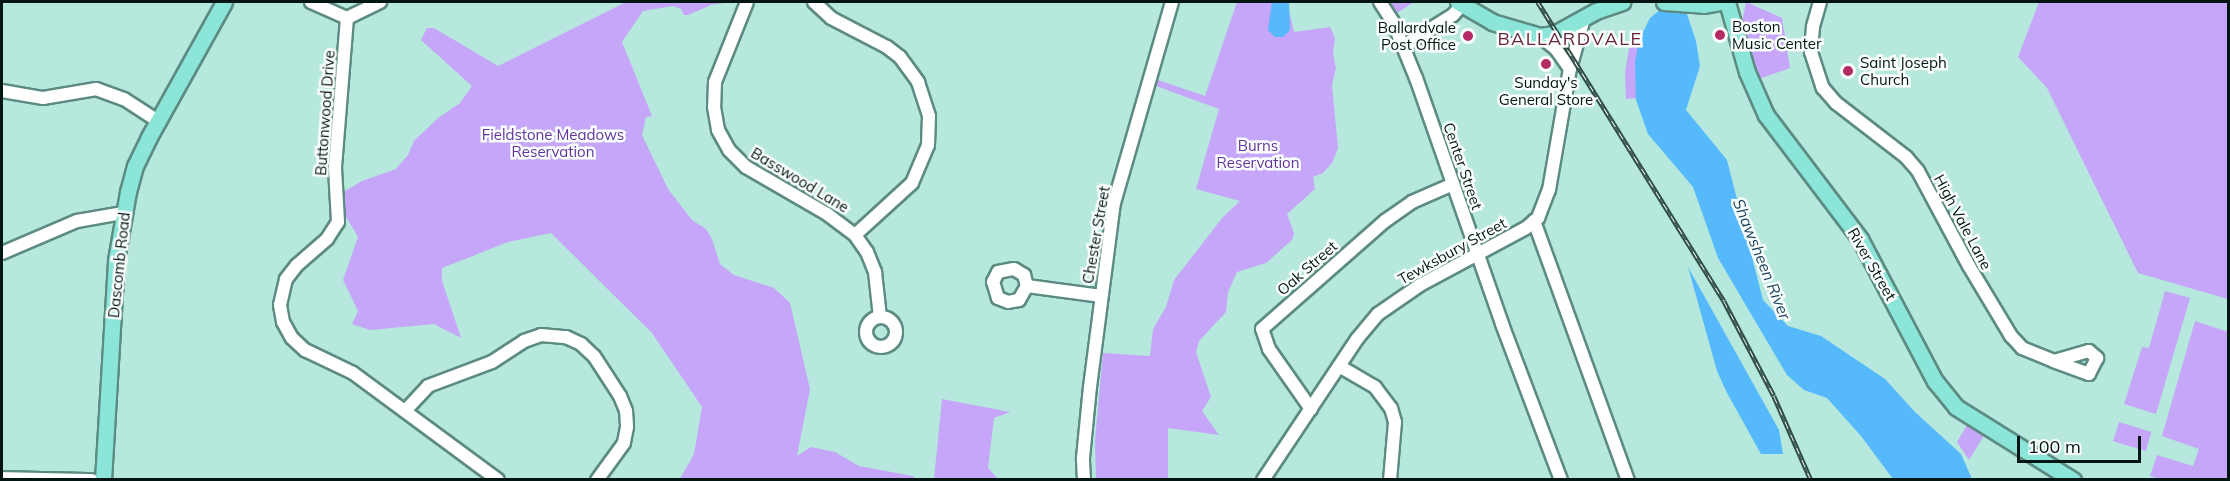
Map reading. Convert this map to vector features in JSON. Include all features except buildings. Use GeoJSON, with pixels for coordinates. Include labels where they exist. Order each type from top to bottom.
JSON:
{"type":"FeatureCollection","features":[{"type":"Feature","properties":{"kind":"main road","name":"Dascomb Road"},"geometry":{"type":"LineString","coordinates":[[103,480],[116,260],[123,213],[135,166],[224,2]]}},
{"type":"Feature","properties":{"kind":"main road"},"geometry":{"type":"LineString","coordinates":[[1460,3],[1500,25],[1540,36],[1554,34],[1622,2]]}},
{"type":"Feature","properties":{"kind":"main road"},"geometry":{"type":"LineString","coordinates":[[1664,2],[1692,5],[1720,2]]}},
{"type":"Feature","properties":{"kind":"main road","name":"River Street"},"geometry":{"type":"LineString","coordinates":[[1727,2],[1746,72],[1766,115],[1860,239],[1935,381],[1956,407],[2073,480]]}},
{"type":"Feature","properties":{"kind":"street"},"geometry":{"type":"LineString","coordinates":[[311,2],[347,18],[380,2]]}},
{"type":"Feature","properties":{"kind":"street","name":"Basswood Lane"},"geometry":{"type":"LineString","coordinates":[[747,2],[715,82],[714,107],[723,140],[746,167],[834,218],[855,234],[867,252],[875,272],[880,296],[880,317]]}},
{"type":"Feature","properties":{"kind":"street"},"geometry":{"type":"LineString","coordinates":[[814,2],[831,18],[887,47],[900,57],[918,82],[929,116],[928,145],[915,178],[904,193],[855,234]]}},
{"type":"Feature","properties":{"kind":"street","name":"Chester Street"},"geometry":{"type":"LineString","coordinates":[[1084,480],[1083,458],[1114,203],[1172,2]]}},
{"type":"Feature","properties":{"kind":"street","name":"Center Street"},"geometry":{"type":"LineString","coordinates":[[1380,2],[1394,22],[1561,480]]}},
{"type":"Feature","properties":{"kind":"street","name":"High Vale Lane"},"geometry":{"type":"LineString","coordinates":[[1820,2],[1813,27],[1811,52],[1823,88],[1836,103],[1906,157],[1918,171],[1969,266],[2011,336],[2022,348],[2054,361],[2089,374],[2097,358],[2095,354],[2080,352],[2054,361]]}},
{"type":"Feature","properties":{"kind":"street"},"geometry":{"type":"LineString","coordinates":[[1403,46],[1452,16],[1460,3]]}},
{"type":"Feature","properties":{"kind":"street","name":"Buttonwood Drive"},"geometry":{"type":"LineString","coordinates":[[347,18],[335,168],[338,222],[327,239],[291,272],[283,287],[281,314],[287,330],[304,350],[346,368],[498,480]]}},
{"type":"Feature","properties":{"kind":"street"},"geometry":{"type":"LineString","coordinates":[[1584,18],[1570,69],[1549,190],[1534,220],[1628,480]]}},
{"type":"Feature","properties":{"kind":"street"},"geometry":{"type":"LineString","coordinates":[[1540,36],[1556,49],[1570,69]]}},
{"type":"Feature","properties":{"kind":"street"},"geometry":{"type":"LineString","coordinates":[[2,91],[43,98],[96,89],[124,99],[158,121]]}},
{"type":"Feature","properties":{"kind":"street","name":"Oak Street"},"geometry":{"type":"LineString","coordinates":[[1311,409],[1269,349],[1262,329],[1385,221],[1412,202],[1453,184]]}},
{"type":"Feature","properties":{"kind":"street"},"geometry":{"type":"LineString","coordinates":[[2,253],[77,221],[123,213]]}},
{"type":"Feature","properties":{"kind":"street","name":"Tewksbury Street"},"geometry":{"type":"LineString","coordinates":[[1263,480],[1358,339],[1389,304],[1534,220]]}},
{"type":"Feature","properties":{"kind":"street"},"geometry":{"type":"LineString","coordinates":[[1027,286],[1101,296]]}},
{"type":"Feature","properties":{"kind":"street"},"geometry":{"type":"LineString","coordinates":[[405,411],[428,386],[492,362],[524,341],[541,335],[566,337],[582,344],[594,356],[620,396],[626,411],[627,427],[624,443],[597,480]]}},
{"type":"Feature","properties":{"kind":"street"},"geometry":{"type":"LineString","coordinates":[[1339,366],[1375,387],[1391,408],[1395,422],[1390,480]]}},
{"type":"Feature","properties":{"kind":"street"},"geometry":{"type":"LineString","coordinates":[[2,478],[92,480]]}},
{"type":"Feature","properties":{"kind":"green space","name":"Fieldstone Meadows Reservation"},"geometry":{"type":"Polygon","coordinates":[[[626,2],[731,2],[711,5],[688,15],[684,15],[681,9],[673,6],[643,11],[622,42],[652,116],[646,117],[642,135],[668,189],[692,220],[706,229],[712,239],[720,264],[734,275],[774,288],[790,303],[810,389],[797,456],[811,447],[835,452],[859,466],[913,476],[916,479],[680,479],[694,454],[702,407],[652,333],[551,233],[508,242],[442,268],[442,281],[461,338],[434,324],[370,330],[352,324],[358,311],[343,280],[358,237],[344,213],[345,191],[362,181],[396,169],[408,155],[414,141],[438,118],[460,103],[472,86],[421,40],[427,28],[434,28],[498,66],[626,2]]]}},
{"type":"Feature","properties":{"kind":"green space","name":"Burns Reservation"},"geometry":{"type":"Polygon","coordinates":[[[1237,2],[1287,2],[1294,32],[1330,27],[1335,38],[1333,53],[1336,68],[1332,85],[1338,148],[1332,163],[1323,173],[1313,177],[1315,189],[1287,214],[1294,233],[1292,240],[1266,263],[1237,272],[1228,292],[1226,312],[1199,341],[1196,352],[1211,397],[1202,411],[1219,435],[1168,428],[1168,479],[1096,480],[1095,440],[1103,353],[1150,356],[1153,329],[1166,307],[1174,280],[1223,217],[1240,201],[1196,189],[1219,109],[1156,86],[1158,80],[1205,96],[1237,2]]]}},
{"type":"Feature","properties":{"kind":"green space"},"geometry":{"type":"Polygon","coordinates":[[[1388,2],[1414,2],[1397,13],[1388,2]]]}},
{"type":"Feature","properties":{"kind":"green space"},"geometry":{"type":"Polygon","coordinates":[[[1746,2],[1782,18],[1790,68],[1759,79],[1742,23],[1746,2]]]}},
{"type":"Feature","properties":{"kind":"green space"},"geometry":{"type":"Polygon","coordinates":[[[2039,2],[2228,2],[2228,299],[2138,273],[2047,88],[2018,57],[2039,2]]]}},
{"type":"Feature","properties":{"kind":"green space"},"geometry":{"type":"Polygon","coordinates":[[[1631,37],[1640,39],[1638,98],[1626,99],[1625,72],[1631,37]]]}},
{"type":"Feature","properties":{"kind":"green space"},"geometry":{"type":"Polygon","coordinates":[[[2165,291],[2190,298],[2156,414],[2124,404],[2142,347],[2149,348],[2165,291]]]}},
{"type":"Feature","properties":{"kind":"green space"},"geometry":{"type":"Polygon","coordinates":[[[2195,321],[2228,332],[2228,479],[2163,480],[2150,476],[2157,455],[2193,466],[2199,449],[2162,436],[2195,321]]]}},
{"type":"Feature","properties":{"kind":"green space"},"geometry":{"type":"Polygon","coordinates":[[[942,399],[1010,412],[994,418],[988,468],[998,479],[934,479],[942,399]]]}},
{"type":"Feature","properties":{"kind":"green space"},"geometry":{"type":"Polygon","coordinates":[[[1969,422],[1986,432],[1969,460],[1957,442],[1969,422]]]}},
{"type":"Feature","properties":{"kind":"green space"},"geometry":{"type":"Polygon","coordinates":[[[2119,422],[2152,432],[2146,451],[2113,441],[2119,422]]]}},
{"type":"Feature","properties":{"kind":"water"},"geometry":{"type":"Polygon","coordinates":[[[1272,2],[1289,2],[1290,30],[1283,37],[1275,37],[1268,30],[1272,2]]]}},
{"type":"Feature","properties":{"kind":"water"},"geometry":{"type":"Polygon","coordinates":[[[1664,2],[1686,11],[1696,41],[1700,66],[1686,110],[1727,160],[1763,300],[1788,326],[1821,336],[1885,379],[1915,412],[1961,454],[1972,479],[1893,479],[1861,436],[1827,398],[1804,390],[1787,375],[1718,258],[1693,187],[1648,134],[1636,100],[1635,62],[1639,40],[1650,18],[1661,9],[1664,2]]]}},
{"type":"Feature","properties":{"kind":"water"},"geometry":{"type":"Polygon","coordinates":[[[1688,267],[1779,430],[1783,454],[1761,454],[1726,391],[1717,371],[1688,267]]]}},
{"type":"Feature","properties":{"kind":"railway"},"geometry":{"type":"LineString","coordinates":[[1538,2],[1724,301],[1774,396],[1811,480]]}},
{"type":"Feature","properties":{"kind":"place","name":"Boston Music Center"},"geometry":{"type":"Point","coordinates":[1720,35]}},
{"type":"Feature","properties":{"kind":"place","name":"Ballardvale Post Office"},"geometry":{"type":"Point","coordinates":[1468,36]}},
{"type":"Feature","properties":{"kind":"place","name":"Sunday's General Store"},"geometry":{"type":"Point","coordinates":[1546,64]}},
{"type":"Feature","properties":{"kind":"place","name":"Saint Joseph Church"},"geometry":{"type":"Point","coordinates":[1848,71]}},
{"type":"Feature","properties":{"kind":"district","name":"BALLARDVALE"},"geometry":{"type":"Point","coordinates":[1570,39]}},
{"type":"Feature","properties":{"kind":"water label","name":"Shawsheen River"},"geometry":{"type":"Point","coordinates":[1762,259]}}]}
